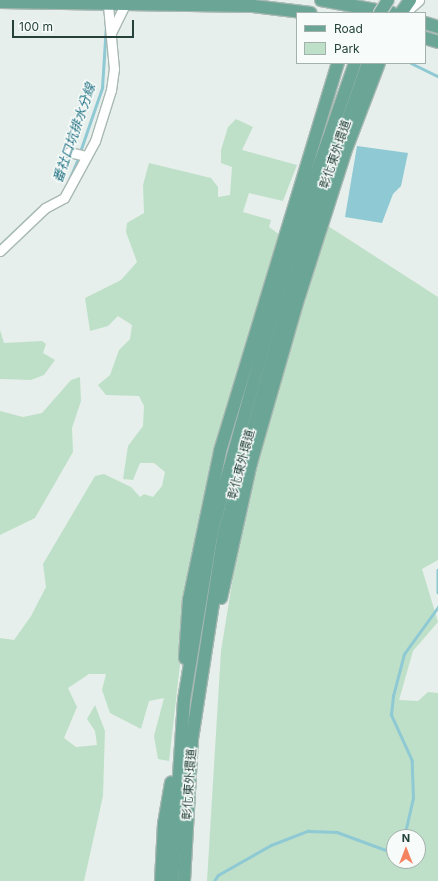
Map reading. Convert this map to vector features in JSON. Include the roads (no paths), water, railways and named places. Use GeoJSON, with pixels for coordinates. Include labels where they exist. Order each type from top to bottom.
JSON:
{"type":"FeatureCollection","features":[{"type":"Feature","properties":{"kind":"main road"},"geometry":{"type":"LineString","coordinates":[[321,0],[363,5],[389,12]]}},
{"type":"Feature","properties":{"kind":"main road"},"geometry":{"type":"LineString","coordinates":[[381,12],[388,0]]}},
{"type":"Feature","properties":{"kind":"main road"},"geometry":{"type":"LineString","coordinates":[[394,12],[402,0]]}},
{"type":"Feature","properties":{"kind":"main road"},"geometry":{"type":"LineString","coordinates":[[403,12],[410,0]]}},
{"type":"Feature","properties":{"kind":"main road"},"geometry":{"type":"LineString","coordinates":[[0,2],[126,2],[253,6],[303,12]]}},
{"type":"Feature","properties":{"kind":"main road"},"geometry":{"type":"LineString","coordinates":[[426,22],[438,27]]}},
{"type":"Feature","properties":{"kind":"main road"},"geometry":{"type":"LineString","coordinates":[[426,38],[438,42]]}},
{"type":"Feature","properties":{"kind":"main road"},"geometry":{"type":"LineString","coordinates":[[185,693],[184,640],[201,530],[220,451],[338,64]]}},
{"type":"Feature","properties":{"kind":"main road","name":"彰化東外環道"},"geometry":{"type":"LineString","coordinates":[[184,881],[185,693],[199,601],[230,457],[294,238],[355,64]]}},
{"type":"Feature","properties":{"kind":"main road","name":"彰化東外環道"},"geometry":{"type":"LineString","coordinates":[[172,881],[185,755],[198,696],[212,603],[243,453],[305,241],[368,64]]}},
{"type":"Feature","properties":{"kind":"main road"},"geometry":{"type":"LineString","coordinates":[[198,696],[251,463],[296,306],[350,139],[379,64]]}},
{"type":"Feature","properties":{"kind":"main road"},"geometry":{"type":"LineString","coordinates":[[161,881],[164,824],[185,755]]}},
{"type":"Feature","properties":{"kind":"main road"},"geometry":{"type":"LineString","coordinates":[[185,755],[195,794],[192,881]]}},
{"type":"Feature","properties":{"kind":"street"},"geometry":{"type":"LineString","coordinates":[[403,12],[418,0]]}},
{"type":"Feature","properties":{"kind":"street"},"geometry":{"type":"LineString","coordinates":[[0,251],[45,208],[64,198],[87,156],[111,90],[112,31],[110,2]]}},
{"type":"Feature","properties":{"kind":"street"},"geometry":{"type":"LineString","coordinates":[[112,31],[126,2]]}},
{"type":"Feature","properties":{"kind":"street"},"geometry":{"type":"LineString","coordinates":[[69,152],[87,156]]}},
{"type":"Feature","properties":{"kind":"water"},"geometry":{"type":"Polygon","coordinates":[[[357,146],[408,153],[401,186],[393,194],[382,223],[345,217],[357,146]]]}},
{"type":"Feature","properties":{"kind":"waterway","name":"番社口坑排水分線"},"geometry":{"type":"LineString","coordinates":[[80,152],[102,88],[106,25]]}},
{"type":"Feature","properties":{"kind":"waterway"},"geometry":{"type":"LineString","coordinates":[[413,64],[438,76]]}},
{"type":"Feature","properties":{"kind":"waterway","name":"番社口坑排水分線"},"geometry":{"type":"LineString","coordinates":[[69,180],[79,157]]}},
{"type":"Feature","properties":{"kind":"waterway","name":"番社口坑排水分線"},"geometry":{"type":"LineString","coordinates":[[0,245],[39,208]]}},
{"type":"Feature","properties":{"kind":"waterway"},"geometry":{"type":"LineString","coordinates":[[438,570],[438,592]]}},
{"type":"Feature","properties":{"kind":"waterway"},"geometry":{"type":"LineString","coordinates":[[406,829],[413,799],[412,761],[391,715],[393,696],[404,654],[438,607]]}},
{"type":"Feature","properties":{"kind":"waterway"},"geometry":{"type":"LineString","coordinates":[[214,881],[218,875],[271,845],[308,831],[337,832],[386,850]]}}]}
